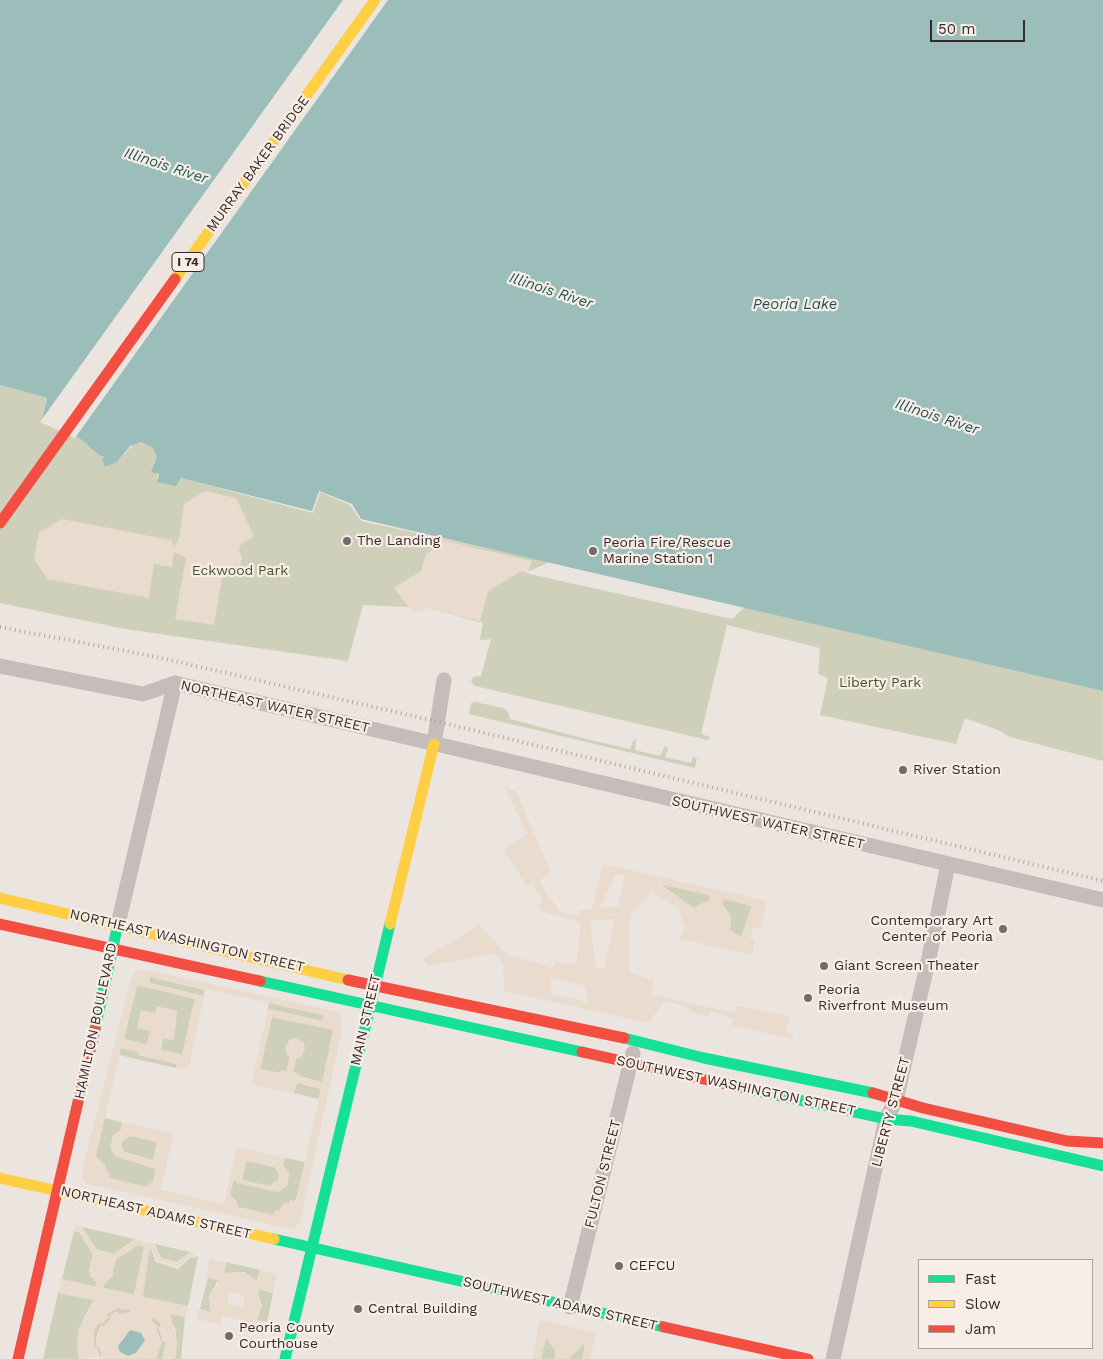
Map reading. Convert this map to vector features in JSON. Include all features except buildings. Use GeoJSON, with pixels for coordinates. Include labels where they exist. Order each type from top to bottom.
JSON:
{"type":"FeatureCollection","features":[{"type":"Feature","properties":{"kind":"main road","name":"MURRAY BAKER BRIDGE"},"geometry":{"type":"LineString","coordinates":[[0,523],[376,0]]}},
{"type":"Feature","properties":{"kind":"main road","name":"MAIN STREET"},"geometry":{"type":"LineString","coordinates":[[286,1359],[369,1006],[434,744]]}},
{"type":"Feature","properties":{"kind":"main road","name":"NORTHEAST WASHINGTON STREET"},"geometry":{"type":"LineString","coordinates":[[0,898],[118,924],[374,986]]}},
{"type":"Feature","properties":{"kind":"main road","name":"NORTHEAST WASHINGTON STREET"},"geometry":{"type":"LineString","coordinates":[[0,924],[113,947],[369,1006]]}},
{"type":"Feature","properties":{"kind":"main road","name":"HAMILTON BOULEVARD"},"geometry":{"type":"LineString","coordinates":[[18,1359],[59,1190],[118,924]]}},
{"type":"Feature","properties":{"kind":"main road","name":"SOUTHWEST WASHINGTON STREET"},"geometry":{"type":"LineString","coordinates":[[374,986],[870,1093],[1067,1141],[1103,1143]]}},
{"type":"Feature","properties":{"kind":"main road","name":"SOUTHWEST WASHINGTON STREET"},"geometry":{"type":"LineString","coordinates":[[369,1006],[886,1120],[911,1121],[1103,1166]]}},
{"type":"Feature","properties":{"kind":"main road","name":"NORTHEAST ADAMS STREET"},"geometry":{"type":"LineString","coordinates":[[0,1178],[312,1249]]}},
{"type":"Feature","properties":{"kind":"main road","name":"SOUTHWEST ADAMS STREET"},"geometry":{"type":"LineString","coordinates":[[312,1249],[808,1359]]}},
{"type":"Feature","properties":{"kind":"street","name":"NORTHEAST WATER STREET"},"geometry":{"type":"LineString","coordinates":[[0,666],[143,694],[175,683],[434,744]]}},
{"type":"Feature","properties":{"kind":"street","name":"MAIN STREET"},"geometry":{"type":"LineString","coordinates":[[434,744],[441,712],[444,680]]}},
{"type":"Feature","properties":{"kind":"street","name":"HAMILTON BOULEVARD"},"geometry":{"type":"LineString","coordinates":[[118,924],[175,683]]}},
{"type":"Feature","properties":{"kind":"street","name":"SOUTHWEST WATER STREET"},"geometry":{"type":"LineString","coordinates":[[434,744],[1103,900]]}},
{"type":"Feature","properties":{"kind":"street","name":"LIBERTY STREET"},"geometry":{"type":"LineString","coordinates":[[833,1359],[886,1120],[896,1100],[944,893],[948,864]]}},
{"type":"Feature","properties":{"kind":"street","name":"FULTON STREET"},"geometry":{"type":"LineString","coordinates":[[570,1307],[636,1042]]}},
{"type":"Feature","properties":{"kind":"green space"},"geometry":{"type":"Polygon","coordinates":[[[0,385],[47,398],[42,421],[79,438],[99,455],[117,462],[135,442],[141,442],[153,448],[158,457],[157,482],[177,482],[181,478],[313,513],[320,492],[350,505],[361,521],[550,562],[525,573],[732,619],[745,607],[1103,691],[1103,761],[1010,737],[998,730],[965,718],[956,744],[820,715],[828,678],[818,674],[820,648],[727,625],[701,734],[710,737],[708,740],[475,686],[471,682],[473,677],[481,676],[491,639],[480,640],[483,623],[429,608],[363,605],[348,661],[125,629],[0,603],[0,385]]]}},
{"type":"Feature","properties":{"kind":"green space"},"geometry":{"type":"Polygon","coordinates":[[[475,702],[504,708],[508,712],[510,719],[586,739],[630,749],[633,741],[636,739],[635,750],[660,756],[665,746],[668,749],[665,757],[691,763],[693,757],[697,758],[695,768],[469,714],[471,703],[475,702]]]}},
{"type":"Feature","properties":{"kind":"green space"},"geometry":{"type":"Polygon","coordinates":[[[660,884],[710,895],[710,901],[694,908],[660,884]]]}},
{"type":"Feature","properties":{"kind":"green space"},"geometry":{"type":"Polygon","coordinates":[[[724,898],[752,906],[741,937],[730,930],[731,923],[722,904],[724,898]]]}},
{"type":"Feature","properties":{"kind":"green space"},"geometry":{"type":"Polygon","coordinates":[[[150,977],[205,990],[204,996],[149,983],[150,977]]]}},
{"type":"Feature","properties":{"kind":"green space"},"geometry":{"type":"Polygon","coordinates":[[[137,985],[195,998],[182,1055],[161,1050],[163,1038],[173,1040],[177,1011],[157,1007],[147,1045],[124,1039],[137,985]]]}},
{"type":"Feature","properties":{"kind":"green space"},"geometry":{"type":"Polygon","coordinates":[[[269,1003],[324,1015],[322,1021],[268,1009],[269,1003]]]}},
{"type":"Feature","properties":{"kind":"green space"},"geometry":{"type":"Polygon","coordinates":[[[272,1017],[334,1030],[322,1082],[298,1076],[293,1072],[296,1058],[295,1038],[289,1040],[287,1055],[290,1057],[287,1071],[280,1073],[260,1069],[272,1017]]]}},
{"type":"Feature","properties":{"kind":"green space"},"geometry":{"type":"Polygon","coordinates":[[[121,1048],[139,1052],[139,1055],[177,1064],[176,1068],[119,1055],[121,1048]]]}},
{"type":"Feature","properties":{"kind":"green space"},"geometry":{"type":"Polygon","coordinates":[[[297,1083],[321,1089],[319,1099],[294,1093],[297,1083]]]}},
{"type":"Feature","properties":{"kind":"green space"},"geometry":{"type":"Polygon","coordinates":[[[104,1118],[122,1122],[121,1130],[113,1135],[115,1156],[156,1169],[154,1180],[146,1187],[109,1178],[105,1165],[95,1157],[104,1118]]]}},
{"type":"Feature","properties":{"kind":"green space"},"geometry":{"type":"Polygon","coordinates":[[[130,1136],[157,1142],[153,1160],[124,1152],[121,1142],[130,1136]]]}},
{"type":"Feature","properties":{"kind":"green space"},"geometry":{"type":"Polygon","coordinates":[[[285,1158],[306,1162],[295,1202],[274,1215],[238,1207],[230,1195],[233,1180],[278,1192],[287,1186],[289,1174],[283,1165],[285,1158]]]}},
{"type":"Feature","properties":{"kind":"green space"},"geometry":{"type":"Polygon","coordinates":[[[246,1161],[274,1167],[278,1172],[278,1180],[270,1186],[242,1180],[246,1161]]]}},
{"type":"Feature","properties":{"kind":"green space"},"geometry":{"type":"Polygon","coordinates":[[[82,1227],[135,1239],[114,1254],[97,1250],[82,1227]]]}},
{"type":"Feature","properties":{"kind":"green space"},"geometry":{"type":"Polygon","coordinates":[[[74,1231],[79,1232],[93,1254],[89,1271],[97,1283],[97,1287],[62,1279],[74,1231]]]}},
{"type":"Feature","properties":{"kind":"green space"},"geometry":{"type":"Polygon","coordinates":[[[155,1244],[190,1252],[177,1262],[161,1258],[155,1244]]]}},
{"type":"Feature","properties":{"kind":"green space"},"geometry":{"type":"Polygon","coordinates":[[[138,1245],[144,1247],[134,1295],[104,1288],[104,1284],[112,1276],[116,1259],[138,1245]]]}},
{"type":"Feature","properties":{"kind":"green space"},"geometry":{"type":"Polygon","coordinates":[[[150,1246],[156,1262],[178,1269],[190,1258],[198,1256],[188,1306],[142,1297],[150,1246]]]}},
{"type":"Feature","properties":{"kind":"green space"},"geometry":{"type":"Polygon","coordinates":[[[226,1262],[260,1270],[257,1281],[244,1272],[223,1273],[226,1262]]]}},
{"type":"Feature","properties":{"kind":"green space"},"geometry":{"type":"Polygon","coordinates":[[[208,1278],[218,1280],[209,1297],[211,1312],[200,1309],[208,1278]]]}},
{"type":"Feature","properties":{"kind":"green space"},"geometry":{"type":"Polygon","coordinates":[[[260,1289],[273,1293],[267,1322],[257,1320],[262,1306],[258,1295],[260,1289]]]}},
{"type":"Feature","properties":{"kind":"green space"},"geometry":{"type":"Polygon","coordinates":[[[58,1293],[94,1300],[84,1317],[77,1344],[79,1359],[43,1359],[58,1293]]]}},
{"type":"Feature","properties":{"kind":"green space"},"geometry":{"type":"Polygon","coordinates":[[[119,1307],[130,1309],[130,1313],[120,1314],[104,1326],[101,1325],[96,1338],[97,1347],[99,1347],[102,1356],[97,1359],[100,1357],[97,1348],[94,1346],[94,1330],[99,1322],[102,1324],[108,1317],[106,1314],[119,1307]]]}},
{"type":"Feature","properties":{"kind":"green space"},"geometry":{"type":"Polygon","coordinates":[[[170,1314],[185,1317],[181,1359],[175,1359],[177,1343],[175,1328],[170,1319],[170,1314]]]}},
{"type":"Feature","properties":{"kind":"green space"},"geometry":{"type":"Polygon","coordinates":[[[154,1316],[162,1326],[159,1328],[163,1341],[166,1342],[162,1359],[156,1359],[161,1342],[156,1329],[158,1328],[151,1320],[154,1316]]]}},
{"type":"Feature","properties":{"kind":"green space"},"geometry":{"type":"Polygon","coordinates":[[[546,1337],[555,1350],[555,1359],[541,1359],[546,1337]]]}},
{"type":"Feature","properties":{"kind":"green space"},"geometry":{"type":"Polygon","coordinates":[[[586,1342],[582,1359],[569,1359],[571,1356],[586,1342]]]}},
{"type":"Feature","properties":{"kind":"shaded area"},"geometry":{"type":"Polygon","coordinates":[[[205,491],[236,498],[254,536],[241,544],[239,551],[242,558],[239,570],[224,567],[214,625],[175,619],[186,558],[174,552],[172,567],[154,564],[149,598],[47,579],[34,559],[39,532],[62,519],[171,540],[174,546],[179,538],[184,504],[205,491]]]}},
{"type":"Feature","properties":{"kind":"shaded area"},"geometry":{"type":"Polygon","coordinates":[[[438,539],[532,561],[528,572],[520,572],[488,591],[480,621],[429,608],[413,613],[394,588],[421,571],[426,554],[437,547],[438,539]]]}},
{"type":"Feature","properties":{"kind":"shaded area"},"geometry":{"type":"Polygon","coordinates":[[[505,788],[516,791],[551,873],[539,881],[560,912],[578,916],[579,911],[592,909],[603,864],[767,901],[760,929],[753,927],[750,938],[755,939],[752,955],[680,939],[685,928],[678,908],[652,892],[630,914],[630,972],[654,980],[650,994],[733,1013],[738,1006],[789,1016],[787,1031],[794,1036],[792,1039],[730,1025],[734,1019],[711,1011],[708,1016],[689,1012],[690,1007],[664,1001],[649,1023],[504,991],[503,965],[495,953],[428,966],[423,959],[479,925],[506,954],[552,968],[557,962],[576,965],[581,923],[542,911],[537,905],[543,902],[532,884],[527,887],[504,850],[527,834],[505,788]],[[616,874],[600,908],[618,906],[625,876],[616,874]],[[659,884],[694,908],[710,901],[709,895],[659,884]],[[724,899],[722,904],[731,916],[730,930],[741,937],[752,906],[724,899]],[[615,919],[590,921],[596,969],[604,968],[615,919]],[[550,978],[552,994],[587,1002],[586,986],[550,978]]]}},
{"type":"Feature","properties":{"kind":"shaded area"},"geometry":{"type":"Polygon","coordinates":[[[142,969],[334,1011],[341,1016],[342,1031],[300,1222],[295,1228],[88,1184],[83,1180],[82,1171],[131,979],[135,972],[142,969]],[[150,977],[150,984],[204,996],[189,1067],[186,1067],[185,1070],[176,1068],[176,1064],[138,1055],[139,1052],[121,1048],[96,1157],[105,1165],[107,1173],[110,1173],[109,1178],[146,1187],[154,1180],[156,1169],[115,1156],[110,1148],[113,1135],[121,1130],[122,1122],[171,1133],[173,1136],[161,1190],[224,1204],[236,1150],[240,1148],[285,1158],[283,1165],[289,1174],[287,1186],[278,1192],[237,1183],[234,1180],[230,1195],[236,1200],[238,1207],[274,1215],[275,1210],[278,1211],[284,1203],[289,1203],[290,1200],[296,1201],[321,1089],[297,1083],[294,1093],[254,1085],[255,1082],[252,1081],[268,1009],[322,1021],[324,1015],[150,977]],[[137,985],[124,1039],[147,1044],[150,1031],[137,1028],[141,1010],[155,1013],[157,1006],[177,1011],[175,1021],[177,1022],[173,1040],[163,1038],[161,1050],[182,1055],[195,999],[137,985]],[[272,1017],[260,1069],[280,1073],[281,1070],[286,1071],[290,1057],[286,1052],[285,1046],[292,1039],[298,1039],[304,1043],[305,1049],[302,1056],[296,1059],[293,1072],[299,1074],[299,1077],[322,1082],[333,1030],[272,1017]],[[130,1136],[121,1142],[124,1152],[153,1160],[157,1142],[130,1136]],[[246,1161],[242,1180],[269,1186],[278,1180],[278,1172],[274,1167],[246,1161]]]}},
{"type":"Feature","properties":{"kind":"shaded area"},"geometry":{"type":"Polygon","coordinates":[[[76,1225],[82,1227],[97,1251],[114,1254],[135,1239],[155,1244],[161,1258],[177,1262],[190,1252],[196,1254],[178,1267],[158,1261],[150,1247],[143,1297],[188,1306],[185,1317],[170,1314],[177,1343],[175,1359],[169,1357],[162,1359],[166,1342],[163,1342],[159,1328],[156,1329],[162,1342],[156,1359],[100,1359],[102,1356],[99,1347],[97,1347],[96,1338],[101,1325],[104,1326],[110,1319],[109,1316],[117,1311],[120,1314],[130,1312],[130,1309],[120,1310],[119,1307],[107,1314],[108,1317],[102,1324],[99,1323],[94,1330],[94,1346],[97,1348],[100,1357],[79,1359],[77,1344],[79,1328],[94,1300],[58,1293],[62,1279],[96,1287],[97,1283],[90,1275],[93,1254],[79,1232],[74,1231],[76,1225]],[[138,1245],[116,1259],[112,1276],[104,1284],[104,1288],[134,1295],[144,1247],[138,1245]],[[154,1317],[151,1320],[159,1328],[162,1326],[154,1317]],[[130,1330],[121,1340],[122,1354],[138,1347],[144,1336],[130,1330]]]}},
{"type":"Feature","properties":{"kind":"shaded area"},"geometry":{"type":"Polygon","coordinates":[[[210,1259],[226,1263],[224,1273],[244,1273],[257,1281],[260,1270],[277,1274],[273,1293],[260,1289],[257,1296],[261,1307],[257,1319],[267,1322],[264,1335],[237,1330],[241,1320],[222,1316],[221,1325],[197,1319],[198,1309],[211,1312],[210,1294],[218,1284],[218,1280],[205,1277],[210,1259]],[[234,1292],[229,1293],[227,1304],[243,1307],[245,1297],[234,1292]]]}},
{"type":"Feature","properties":{"kind":"shaded area"},"geometry":{"type":"Polygon","coordinates":[[[540,1320],[596,1333],[590,1359],[582,1359],[585,1343],[569,1359],[555,1359],[555,1350],[546,1338],[541,1359],[532,1359],[540,1320]]]}},
{"type":"Feature","properties":{"kind":"water","name":"Peoria Lake"},"geometry":{"type":"Polygon","coordinates":[[[0,0],[1103,0],[1103,691],[361,519],[352,504],[319,491],[312,511],[181,478],[176,486],[157,482],[159,474],[151,472],[157,457],[153,448],[141,442],[130,446],[117,462],[105,467],[102,459],[105,457],[99,455],[79,438],[42,421],[47,398],[0,385],[0,0]]]}},
{"type":"Feature","properties":{"kind":"water"},"geometry":{"type":"Polygon","coordinates":[[[130,1330],[141,1333],[145,1340],[136,1353],[128,1356],[120,1352],[118,1346],[130,1330]]]}},
{"type":"Feature","properties":{"kind":"pier"},"geometry":{"type":"Polygon","coordinates":[[[343,0],[388,0],[75,438],[40,422],[343,0]]]}},
{"type":"Feature","properties":{"kind":"railway"},"geometry":{"type":"LineString","coordinates":[[0,627],[157,657],[439,722],[1103,881]]}},
{"type":"Feature","properties":{"kind":"traffic: fast"},"geometry":{"type":"LineString","coordinates":[[285,1359],[390,924]]}},
{"type":"Feature","properties":{"kind":"traffic: fast"},"geometry":{"type":"LineString","coordinates":[[95,1029],[116,933]]}},
{"type":"Feature","properties":{"kind":"traffic: fast"},"geometry":{"type":"LineString","coordinates":[[260,981],[582,1052]]}},
{"type":"Feature","properties":{"kind":"traffic: fast"},"geometry":{"type":"LineString","coordinates":[[624,1038],[704,1058],[873,1093]]}},
{"type":"Feature","properties":{"kind":"traffic: fast"},"geometry":{"type":"LineString","coordinates":[[748,1089],[886,1119],[911,1121],[1103,1166]]}},
{"type":"Feature","properties":{"kind":"traffic: fast"},"geometry":{"type":"LineString","coordinates":[[274,1239],[664,1327]]}},
{"type":"Feature","properties":{"kind":"traffic: slow"},"geometry":{"type":"LineString","coordinates":[[175,279],[375,0]]}},
{"type":"Feature","properties":{"kind":"traffic: slow"},"geometry":{"type":"LineString","coordinates":[[390,924],[434,744]]}},
{"type":"Feature","properties":{"kind":"traffic: slow"},"geometry":{"type":"LineString","coordinates":[[0,898],[348,980]]}},
{"type":"Feature","properties":{"kind":"traffic: slow"},"geometry":{"type":"LineString","coordinates":[[0,1178],[274,1239]]}},
{"type":"Feature","properties":{"kind":"traffic: jam"},"geometry":{"type":"LineString","coordinates":[[0,523],[175,279]]}},
{"type":"Feature","properties":{"kind":"traffic: jam"},"geometry":{"type":"LineString","coordinates":[[0,924],[260,981]]}},
{"type":"Feature","properties":{"kind":"traffic: jam"},"geometry":{"type":"LineString","coordinates":[[348,980],[624,1038]]}},
{"type":"Feature","properties":{"kind":"traffic: jam"},"geometry":{"type":"LineString","coordinates":[[18,1359],[95,1029]]}},
{"type":"Feature","properties":{"kind":"traffic: jam"},"geometry":{"type":"LineString","coordinates":[[582,1052],[748,1089]]}},
{"type":"Feature","properties":{"kind":"traffic: jam"},"geometry":{"type":"LineString","coordinates":[[873,1093],[923,1108],[1067,1141],[1103,1143]]}},
{"type":"Feature","properties":{"kind":"traffic: jam"},"geometry":{"type":"LineString","coordinates":[[664,1327],[808,1359]]}},
{"type":"Feature","properties":{"kind":"place","name":"The Landing"},"geometry":{"type":"Point","coordinates":[347,541]}},
{"type":"Feature","properties":{"kind":"place","name":"Peoria Fire/Rescue Marine Station 1"},"geometry":{"type":"Point","coordinates":[593,551]}},
{"type":"Feature","properties":{"kind":"place","name":"River Station"},"geometry":{"type":"Point","coordinates":[903,770]}},
{"type":"Feature","properties":{"kind":"place","name":"Contemporary Art Center of Peoria"},"geometry":{"type":"Point","coordinates":[1003,929]}},
{"type":"Feature","properties":{"kind":"place","name":"Giant Screen Theater"},"geometry":{"type":"Point","coordinates":[824,966]}},
{"type":"Feature","properties":{"kind":"place","name":"Peoria Riverfront Museum"},"geometry":{"type":"Point","coordinates":[808,998]}},
{"type":"Feature","properties":{"kind":"place","name":"CEFCU"},"geometry":{"type":"Point","coordinates":[619,1266]}},
{"type":"Feature","properties":{"kind":"place","name":"Central Building"},"geometry":{"type":"Point","coordinates":[358,1309]}},
{"type":"Feature","properties":{"kind":"place","name":"Peoria County Courthouse"},"geometry":{"type":"Point","coordinates":[229,1336]}},
{"type":"Feature","properties":{"kind":"water label","name":"Illinois River"},"geometry":{"type":"Point","coordinates":[166,166]}},
{"type":"Feature","properties":{"kind":"water label","name":"Illinois River"},"geometry":{"type":"Point","coordinates":[551,291]}},
{"type":"Feature","properties":{"kind":"water label","name":"Illinois River"},"geometry":{"type":"Point","coordinates":[937,417]}},
{"type":"Feature","properties":{"kind":"park label","name":"Eckwood Park"},"geometry":{"type":"Point","coordinates":[240,571]}},
{"type":"Feature","properties":{"kind":"park label","name":"Liberty Park"},"geometry":{"type":"Point","coordinates":[880,683]}}]}
